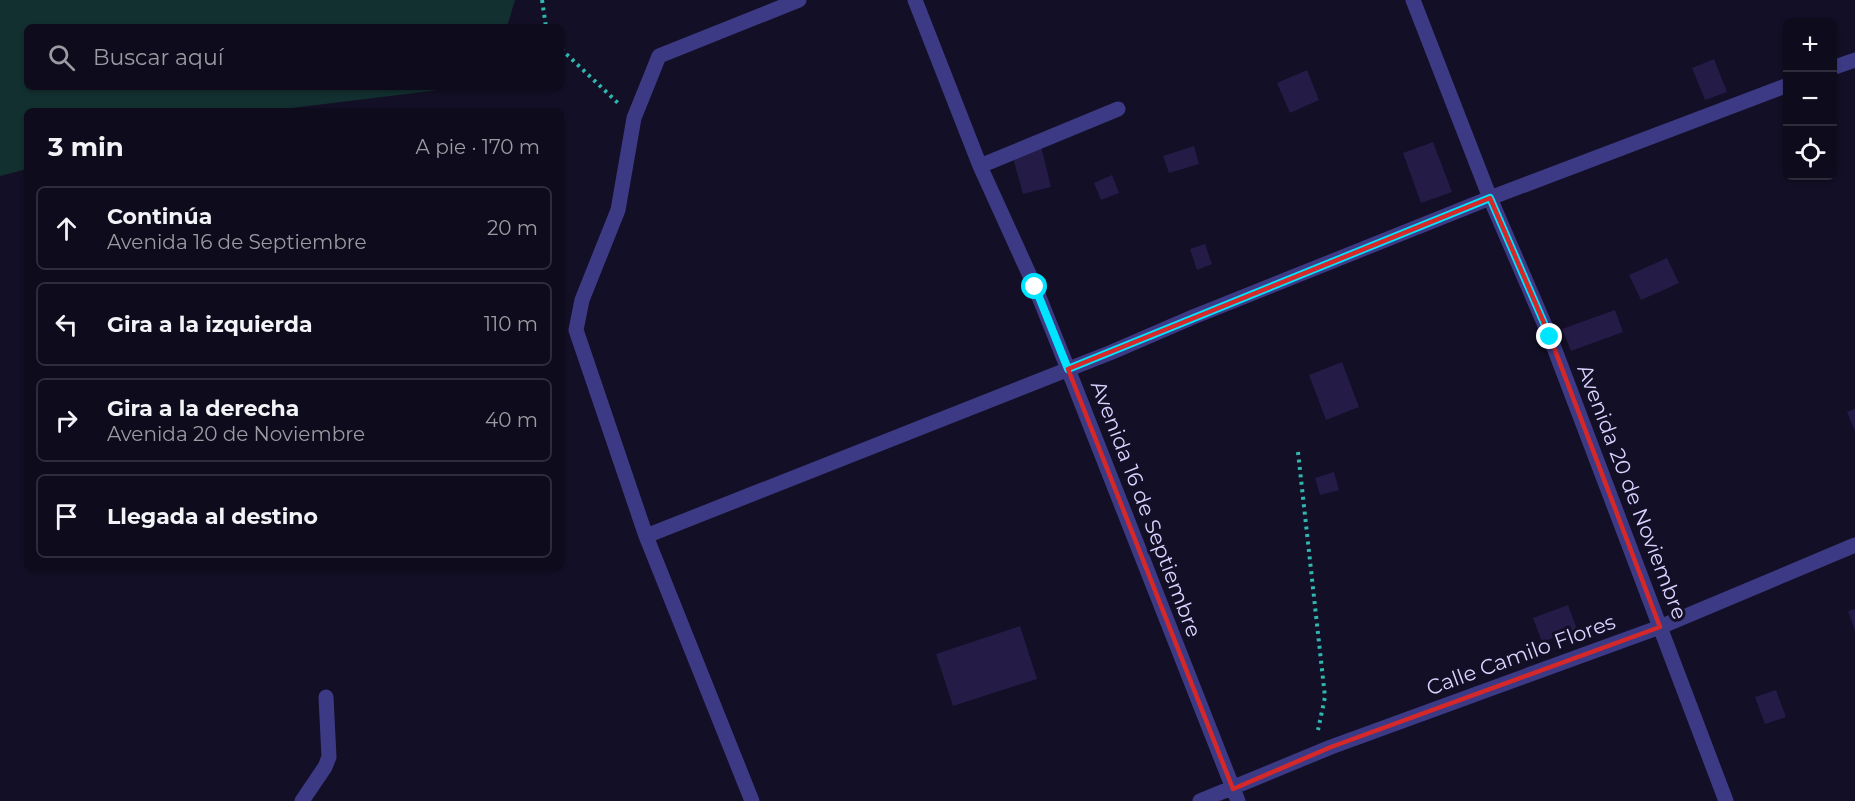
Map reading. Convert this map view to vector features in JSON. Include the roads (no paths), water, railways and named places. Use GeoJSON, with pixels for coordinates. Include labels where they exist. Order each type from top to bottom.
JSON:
{"type":"FeatureCollection","features":[{"type":"Feature","properties":{"kind":"street"},"geometry":{"type":"LineString","coordinates":[[752,801],[646,536],[576,330],[582,300],[618,210],[634,118],[659,57],[799,0]]}},
{"type":"Feature","properties":{"kind":"street","name":"Avenida 16 de Septiembre"},"geometry":{"type":"LineString","coordinates":[[915,0],[980,166],[1035,287],[1236,795]]}},
{"type":"Feature","properties":{"kind":"street","name":"Avenida 20 de Noviembre"},"geometry":{"type":"LineString","coordinates":[[1413,0],[1490,198],[1550,337],[1726,801]]}},
{"type":"Feature","properties":{"kind":"street"},"geometry":{"type":"LineString","coordinates":[[1837,67],[1855,60]]}},
{"type":"Feature","properties":{"kind":"street"},"geometry":{"type":"LineString","coordinates":[[646,536],[1068,369],[1490,198],[1783,87]]}},
{"type":"Feature","properties":{"kind":"street"},"geometry":{"type":"LineString","coordinates":[[980,166],[1118,109]]}},
{"type":"Feature","properties":{"kind":"street","name":"Calle Camilo Flores"},"geometry":{"type":"LineString","coordinates":[[1200,801],[1236,795],[1312,754],[1660,627],[1855,545]]}},
{"type":"Feature","properties":{"kind":"street"},"geometry":{"type":"LineString","coordinates":[[303,801],[329,757],[326,697]]}}]}
